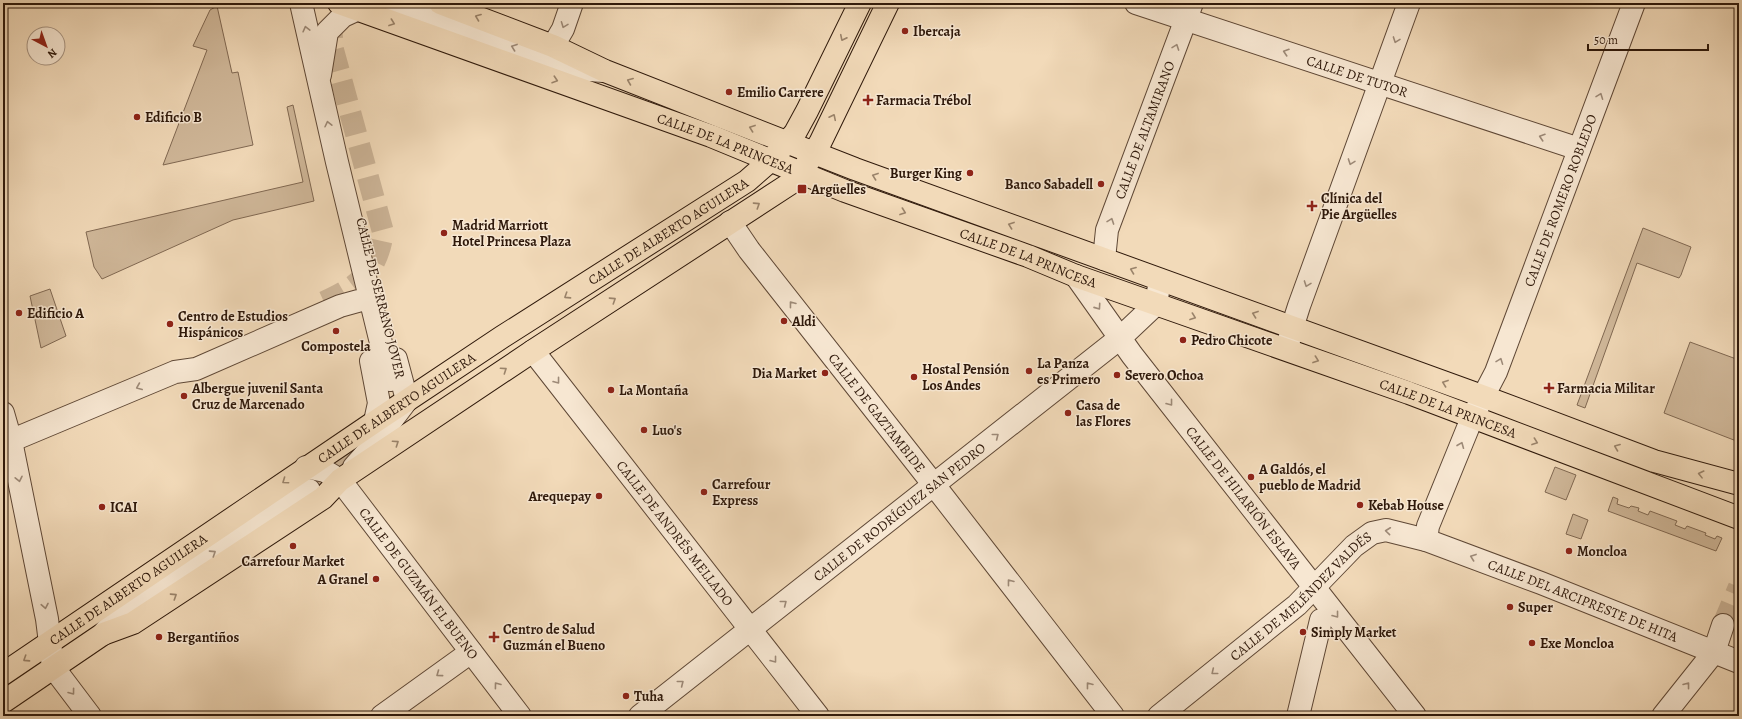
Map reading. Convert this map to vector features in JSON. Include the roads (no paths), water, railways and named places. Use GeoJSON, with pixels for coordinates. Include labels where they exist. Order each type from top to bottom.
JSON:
{"type":"FeatureCollection","features":[{"type":"Feature","properties":{"kind":"main road","name":"CALLE DE LA PRINCESA"},"geometry":{"type":"LineString","coordinates":[[440,3],[554,46],[605,71],[788,141],[855,169],[1482,396],[1654,461],[1739,484]]}},
{"type":"Feature","properties":{"kind":"main road","name":"CALLE DE ALBERTO AGUILERA"},"geometry":{"type":"LineString","coordinates":[[3,674],[50,644],[306,467],[407,400],[740,186],[771,160],[788,141],[807,111],[860,3]]}},
{"type":"Feature","properties":{"kind":"main road","name":"CALLE DE ALBERTO AGUILERA"},"geometry":{"type":"LineString","coordinates":[[3,702],[103,634],[133,623],[323,498],[340,480],[533,351],[792,182],[801,173],[814,152],[888,3]]}},
{"type":"Feature","properties":{"kind":"main road","name":"CALLE DE LA PRINCESA"},"geometry":{"type":"LineString","coordinates":[[347,6],[617,102],[771,160],[845,191],[1028,256],[1076,276],[1288,350],[1739,518]]}},
{"type":"Feature","properties":{"kind":"street","name":"CALLE DE SERRANO JOVER"},"geometry":{"type":"LineString","coordinates":[[301,3],[337,162],[390,380]]}},
{"type":"Feature","properties":{"kind":"street","name":"CALLE DE LA PRINCESA"},"geometry":{"type":"LineString","coordinates":[[395,3],[573,68],[605,71]]}},
{"type":"Feature","properties":{"kind":"street"},"geometry":{"type":"LineString","coordinates":[[554,46],[563,29],[572,3]]}},
{"type":"Feature","properties":{"kind":"street","name":"CALLE DE TUTOR"},"geometry":{"type":"LineString","coordinates":[[1136,3],[1189,11],[1380,83],[1579,149]]}},
{"type":"Feature","properties":{"kind":"street"},"geometry":{"type":"LineString","coordinates":[[1288,350],[1292,328],[1409,3]]}},
{"type":"Feature","properties":{"kind":"street","name":"CALLE DE ROMERO ROBLEDO"},"geometry":{"type":"LineString","coordinates":[[1482,396],[1496,372],[1634,3]]}},
{"type":"Feature","properties":{"kind":"street","name":"CALLE DE SERRANO JOVER"},"geometry":{"type":"LineString","coordinates":[[318,80],[327,32],[343,16],[347,6]]}},
{"type":"Feature","properties":{"kind":"street","name":"CALLE DE ALTAMIRANO"},"geometry":{"type":"LineString","coordinates":[[1104,259],[1107,230],[1189,11]]}},
{"type":"Feature","properties":{"kind":"street","name":"CALLE DE SERRANO JOVER"},"geometry":{"type":"LineString","coordinates":[[337,162],[334,188],[379,395],[376,421],[369,450]]}},
{"type":"Feature","properties":{"kind":"street","name":"CALLE DE SERRANO JOVER"},"geometry":{"type":"LineString","coordinates":[[337,162],[355,189],[407,400]]}},
{"type":"Feature","properties":{"kind":"street","name":"CALLE DE GAZTAMBIDE"},"geometry":{"type":"LineString","coordinates":[[730,222],[749,250],[1113,716]]}},
{"type":"Feature","properties":{"kind":"street","name":"CALLE DE HILARIÓN ESLAVA"},"geometry":{"type":"LineString","coordinates":[[1076,276],[1120,338],[1415,716]]}},
{"type":"Feature","properties":{"kind":"street"},"geometry":{"type":"LineString","coordinates":[[1156,304],[1160,280]]}},
{"type":"Feature","properties":{"kind":"street"},"geometry":{"type":"LineString","coordinates":[[7,442],[175,372],[196,369],[340,306],[358,300]]}},
{"type":"Feature","properties":{"kind":"street"},"geometry":{"type":"LineString","coordinates":[[175,372],[190,359],[324,302]]}},
{"type":"Feature","properties":{"kind":"street","name":"CALLE DE RODRÍGUEZ SAN PEDRO"},"geometry":{"type":"LineString","coordinates":[[640,716],[1120,338],[1156,304]]}},
{"type":"Feature","properties":{"kind":"street","name":"CALLE DE ANDRÉS MELLADO"},"geometry":{"type":"LineString","coordinates":[[533,351],[818,716]]}},
{"type":"Feature","properties":{"kind":"street"},"geometry":{"type":"LineString","coordinates":[[1426,540],[1428,526],[1482,396]]}},
{"type":"Feature","properties":{"kind":"street"},"geometry":{"type":"LineString","coordinates":[[340,480],[369,450],[407,400]]}},
{"type":"Feature","properties":{"kind":"street"},"geometry":{"type":"LineString","coordinates":[[3,413],[7,442],[47,615],[53,667],[90,716]]}},
{"type":"Feature","properties":{"kind":"street","name":"CALLE DE GUZMÁN EL BUENO"},"geometry":{"type":"LineString","coordinates":[[306,467],[325,471],[340,480],[520,716]]}},
{"type":"Feature","properties":{"kind":"street","name":"CALLE DE ALBERTO AGUILERA"},"geometry":{"type":"LineString","coordinates":[[103,634],[114,620],[309,490]]}},
{"type":"Feature","properties":{"kind":"street","name":"CALLE DE MELÉNDEZ VALDÉS"},"geometry":{"type":"LineString","coordinates":[[1159,716],[1298,605],[1354,546],[1372,533],[1386,530],[1426,540]]}},
{"type":"Feature","properties":{"kind":"street","name":"CALLE DEL ARCIPRESTE DE HITA"},"geometry":{"type":"LineString","coordinates":[[1426,540],[1541,582],[1739,662]]}},
{"type":"Feature","properties":{"kind":"street"},"geometry":{"type":"LineString","coordinates":[[1298,716],[1321,620]]}},
{"type":"Feature","properties":{"kind":"street"},"geometry":{"type":"LineString","coordinates":[[1663,716],[1714,652],[1723,625]]}},
{"type":"Feature","properties":{"kind":"street"},"geometry":{"type":"LineString","coordinates":[[382,716],[471,652]]}},
{"type":"Feature","properties":{"kind":"tunnel"},"geometry":{"type":"LineString","coordinates":[[324,302],[347,290],[371,268],[376,258],[383,232],[333,50],[331,26]]}},
{"type":"Feature","properties":{"kind":"tunnel"},"geometry":{"type":"LineString","coordinates":[[309,490],[365,444],[379,428],[389,401],[390,380]]}},
{"type":"Feature","properties":{"kind":"tunnel"},"geometry":{"type":"LineString","coordinates":[[1723,625],[1739,587]]}},
{"type":"Feature","properties":{"kind":"place","name":"Ibercaja"},"geometry":{"type":"Point","coordinates":[905,31]}},
{"type":"Feature","properties":{"kind":"place","name":"Emilio Carrere"},"geometry":{"type":"Point","coordinates":[729,92]}},
{"type":"Feature","properties":{"kind":"place","name":"Farmacia Trébol"},"geometry":{"type":"Point","coordinates":[868,100]}},
{"type":"Feature","properties":{"kind":"place","name":"Edificio B"},"geometry":{"type":"Point","coordinates":[137,117]}},
{"type":"Feature","properties":{"kind":"place","name":"Burger King"},"geometry":{"type":"Point","coordinates":[970,173]}},
{"type":"Feature","properties":{"kind":"place","name":"Banco Sabadell"},"geometry":{"type":"Point","coordinates":[1101,184]}},
{"type":"Feature","properties":{"kind":"place","name":"Argüelles"},"geometry":{"type":"Point","coordinates":[802,189]}},
{"type":"Feature","properties":{"kind":"place","name":"Clínica del Pie Argüelles"},"geometry":{"type":"Point","coordinates":[1312,206]}},
{"type":"Feature","properties":{"kind":"place","name":"Madrid Marriott Hotel Princesa Plaza"},"geometry":{"type":"Point","coordinates":[444,233]}},
{"type":"Feature","properties":{"kind":"place","name":"Edificio A"},"geometry":{"type":"Point","coordinates":[19,313]}},
{"type":"Feature","properties":{"kind":"place","name":"Aldi"},"geometry":{"type":"Point","coordinates":[784,321]}},
{"type":"Feature","properties":{"kind":"place","name":"Centro de Estudios Hispánicos"},"geometry":{"type":"Point","coordinates":[170,324]}},
{"type":"Feature","properties":{"kind":"place","name":"Compostela"},"geometry":{"type":"Point","coordinates":[336,331]}},
{"type":"Feature","properties":{"kind":"place","name":"Pedro Chicote"},"geometry":{"type":"Point","coordinates":[1183,340]}},
{"type":"Feature","properties":{"kind":"place","name":"La Panza es Primero"},"geometry":{"type":"Point","coordinates":[1029,371]}},
{"type":"Feature","properties":{"kind":"place","name":"Dia Market"},"geometry":{"type":"Point","coordinates":[825,373]}},
{"type":"Feature","properties":{"kind":"place","name":"Severo Ochoa"},"geometry":{"type":"Point","coordinates":[1117,375]}},
{"type":"Feature","properties":{"kind":"place","name":"Hostal Pensión Los Andes"},"geometry":{"type":"Point","coordinates":[914,377]}},
{"type":"Feature","properties":{"kind":"place","name":"Farmacia Militar"},"geometry":{"type":"Point","coordinates":[1549,388]}},
{"type":"Feature","properties":{"kind":"place","name":"La Montaña"},"geometry":{"type":"Point","coordinates":[611,390]}},
{"type":"Feature","properties":{"kind":"place","name":"Albergue juvenil Santa Cruz de Marcenado"},"geometry":{"type":"Point","coordinates":[184,396]}},
{"type":"Feature","properties":{"kind":"place","name":"Casa de las Flores"},"geometry":{"type":"Point","coordinates":[1068,413]}},
{"type":"Feature","properties":{"kind":"place","name":"Luo's"},"geometry":{"type":"Point","coordinates":[644,430]}},
{"type":"Feature","properties":{"kind":"place","name":"A Galdós, el pueblo de Madrid"},"geometry":{"type":"Point","coordinates":[1251,477]}},
{"type":"Feature","properties":{"kind":"place","name":"Carrefour Express"},"geometry":{"type":"Point","coordinates":[704,492]}},
{"type":"Feature","properties":{"kind":"place","name":"Arequepay"},"geometry":{"type":"Point","coordinates":[599,496]}},
{"type":"Feature","properties":{"kind":"place","name":"Kebab House"},"geometry":{"type":"Point","coordinates":[1360,505]}},
{"type":"Feature","properties":{"kind":"place","name":"ICAI"},"geometry":{"type":"Point","coordinates":[102,507]}},
{"type":"Feature","properties":{"kind":"place","name":"Carrefour Market"},"geometry":{"type":"Point","coordinates":[293,546]}},
{"type":"Feature","properties":{"kind":"place","name":"Moncloa"},"geometry":{"type":"Point","coordinates":[1569,551]}},
{"type":"Feature","properties":{"kind":"place","name":"A Granel"},"geometry":{"type":"Point","coordinates":[376,579]}},
{"type":"Feature","properties":{"kind":"place","name":"Super"},"geometry":{"type":"Point","coordinates":[1510,607]}},
{"type":"Feature","properties":{"kind":"place","name":"Simply Market"},"geometry":{"type":"Point","coordinates":[1303,632]}},
{"type":"Feature","properties":{"kind":"place","name":"Bergantiños"},"geometry":{"type":"Point","coordinates":[159,637]}},
{"type":"Feature","properties":{"kind":"place","name":"Centro de Salud Guzmán el Bueno"},"geometry":{"type":"Point","coordinates":[494,637]}},
{"type":"Feature","properties":{"kind":"place","name":"Exe Moncloa"},"geometry":{"type":"Point","coordinates":[1532,643]}},
{"type":"Feature","properties":{"kind":"place","name":"Tuha"},"geometry":{"type":"Point","coordinates":[626,696]}}]}
